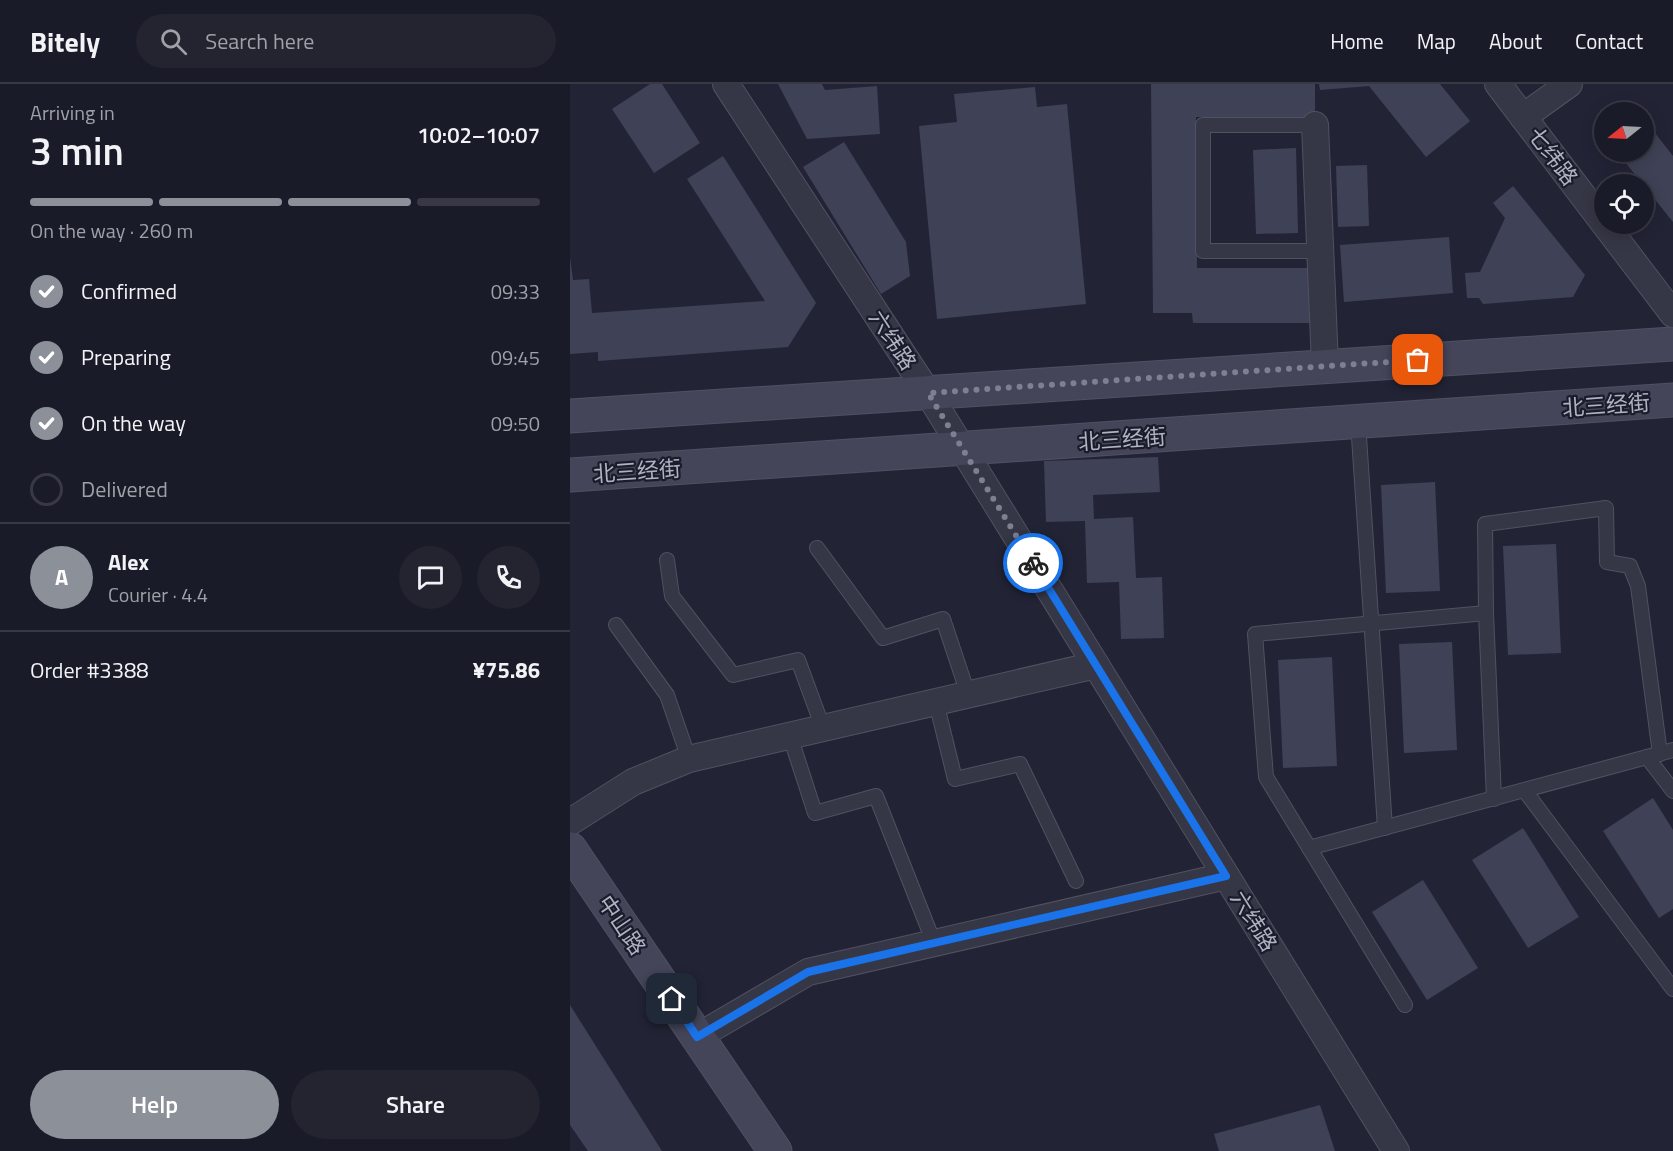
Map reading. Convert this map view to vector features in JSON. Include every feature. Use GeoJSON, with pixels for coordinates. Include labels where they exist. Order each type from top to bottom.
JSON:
{"type":"FeatureCollection","features":[{"type":"Feature","properties":{"kind":"main road"},"geometry":{"type":"LineString","coordinates":[[570,416],[1673,344]]}},
{"type":"Feature","properties":{"kind":"main road","name":"北三经街"},"geometry":{"type":"LineString","coordinates":[[570,475],[1673,400]]}},
{"type":"Feature","properties":{"kind":"main road","name":"中山路"},"geometry":{"type":"LineString","coordinates":[[570,849],[775,1151]]}},
{"type":"Feature","properties":{"kind":"street","name":"六纬路"},"geometry":{"type":"LineString","coordinates":[[726,84],[928,393],[1396,1151]]}},
{"type":"Feature","properties":{"kind":"street","name":"七纬路"},"geometry":{"type":"LineString","coordinates":[[1498,84],[1673,314]]}},
{"type":"Feature","properties":{"kind":"street"},"geometry":{"type":"LineString","coordinates":[[1523,117],[1569,84]]}},
{"type":"Feature","properties":{"kind":"street"},"geometry":{"type":"LineString","coordinates":[[1315,125],[1325,365]]}},
{"type":"Feature","properties":{"kind":"street"},"geometry":{"type":"LineString","coordinates":[[570,822],[633,782],[689,759],[1096,665]]}},
{"type":"Feature","properties":{"kind":"street"},"geometry":{"type":"LineString","coordinates":[[697,1037],[808,972],[1226,876]]}},
{"type":"Feature","properties":{"kind":"lane"},"geometry":{"type":"LineString","coordinates":[[1315,125],[1203,125],[1203,251],[1320,251]]}},
{"type":"Feature","properties":{"kind":"lane"},"geometry":{"type":"LineString","coordinates":[[1358,422],[1385,828]]}},
{"type":"Feature","properties":{"kind":"lane"},"geometry":{"type":"LineString","coordinates":[[1494,799],[1486,613],[1485,524],[1606,508],[1607,562],[1630,566],[1638,586],[1660,753],[1673,791]]}},
{"type":"Feature","properties":{"kind":"lane"},"geometry":{"type":"LineString","coordinates":[[817,548],[883,639],[943,619],[968,694]]}},
{"type":"Feature","properties":{"kind":"lane"},"geometry":{"type":"LineString","coordinates":[[667,560],[672,596],[733,675],[798,660],[823,728]]}},
{"type":"Feature","properties":{"kind":"lane"},"geometry":{"type":"LineString","coordinates":[[1405,1005],[1266,777],[1255,634],[1486,613]]}},
{"type":"Feature","properties":{"kind":"lane"},"geometry":{"type":"LineString","coordinates":[[616,625],[667,695],[689,759]]}},
{"type":"Feature","properties":{"kind":"lane"},"geometry":{"type":"LineString","coordinates":[[936,702],[955,779],[1020,764],[1076,881]]}},
{"type":"Feature","properties":{"kind":"lane"},"geometry":{"type":"LineString","coordinates":[[790,736],[815,813],[876,796],[934,943]]}},
{"type":"Feature","properties":{"kind":"lane"},"geometry":{"type":"LineString","coordinates":[[1309,848],[1660,753]]}},
{"type":"Feature","properties":{"kind":"lane"},"geometry":{"type":"LineString","coordinates":[[1526,791],[1673,988]]}},
{"type":"Feature","properties":{"kind":"building"},"geometry":{"type":"Polygon","coordinates":[[[650,84],[662,84],[700,143],[654,173],[612,109],[650,84]]]}},
{"type":"Feature","properties":{"kind":"building"},"geometry":{"type":"Polygon","coordinates":[[[778,84],[822,84],[825,90],[877,86],[880,134],[807,139],[778,84]]]}},
{"type":"Feature","properties":{"kind":"building"},"geometry":{"type":"Polygon","coordinates":[[[1151,84],[1315,84],[1315,117],[1196,117],[1197,268],[1313,268],[1313,323],[1193,323],[1192,313],[1153,313],[1151,84]]]}},
{"type":"Feature","properties":{"kind":"building"},"geometry":{"type":"Polygon","coordinates":[[[1319,84],[1440,84],[1470,121],[1426,157],[1369,86],[1320,90],[1319,84]]]}},
{"type":"Feature","properties":{"kind":"building"},"geometry":{"type":"Polygon","coordinates":[[[1035,87],[1037,107],[1067,104],[1086,304],[937,319],[919,126],[957,122],[954,94],[1035,87]]]}},
{"type":"Feature","properties":{"kind":"building"},"geometry":{"type":"Polygon","coordinates":[[[1654,132],[1673,156],[1673,222],[1654,198],[1654,174],[1635,174],[1625,162],[1654,162],[1654,132]]]}},
{"type":"Feature","properties":{"kind":"building"},"geometry":{"type":"Polygon","coordinates":[[[844,142],[906,242],[910,276],[881,294],[803,167],[844,142]]]}},
{"type":"Feature","properties":{"kind":"building"},"geometry":{"type":"Polygon","coordinates":[[[1296,148],[1298,233],[1256,234],[1253,150],[1296,148]]]}},
{"type":"Feature","properties":{"kind":"building"},"geometry":{"type":"Polygon","coordinates":[[[723,156],[816,303],[788,347],[598,361],[598,352],[570,354],[570,257],[573,280],[589,279],[592,313],[765,301],[687,179],[723,156]]]}},
{"type":"Feature","properties":{"kind":"building"},"geometry":{"type":"Polygon","coordinates":[[[1367,165],[1369,226],[1338,227],[1336,166],[1367,165]]]}},
{"type":"Feature","properties":{"kind":"building"},"geometry":{"type":"Polygon","coordinates":[[[1513,186],[1585,275],[1573,297],[1483,304],[1479,298],[1467,298],[1465,273],[1480,272],[1505,218],[1493,203],[1513,186]]]}},
{"type":"Feature","properties":{"kind":"building"},"geometry":{"type":"Polygon","coordinates":[[[1449,237],[1453,293],[1344,302],[1340,245],[1449,237]]]}},
{"type":"Feature","properties":{"kind":"building"},"geometry":{"type":"Polygon","coordinates":[[[1158,457],[1160,492],[1093,495],[1094,519],[1133,517],[1136,578],[1162,577],[1164,638],[1121,639],[1119,582],[1087,583],[1085,521],[1046,522],[1044,461],[1158,457]]]}},
{"type":"Feature","properties":{"kind":"building"},"geometry":{"type":"Polygon","coordinates":[[[1435,482],[1440,591],[1386,593],[1381,485],[1435,482]]]}},
{"type":"Feature","properties":{"kind":"building"},"geometry":{"type":"Polygon","coordinates":[[[1556,544],[1561,653],[1508,655],[1503,546],[1556,544]]]}},
{"type":"Feature","properties":{"kind":"building"},"geometry":{"type":"Polygon","coordinates":[[[1452,642],[1457,750],[1404,753],[1399,644],[1452,642]]]}},
{"type":"Feature","properties":{"kind":"building"},"geometry":{"type":"Polygon","coordinates":[[[1332,657],[1337,766],[1283,768],[1278,660],[1332,657]]]}},
{"type":"Feature","properties":{"kind":"building"},"geometry":{"type":"Polygon","coordinates":[[[1653,798],[1673,830],[1673,909],[1659,918],[1603,831],[1653,798]]]}},
{"type":"Feature","properties":{"kind":"building"},"geometry":{"type":"Polygon","coordinates":[[[1523,828],[1579,917],[1528,948],[1472,860],[1523,828]]]}},
{"type":"Feature","properties":{"kind":"building"},"geometry":{"type":"Polygon","coordinates":[[[1423,880],[1478,968],[1427,1000],[1372,912],[1423,880]]]}},
{"type":"Feature","properties":{"kind":"building"},"geometry":{"type":"Polygon","coordinates":[[[570,1005],[662,1151],[588,1151],[570,1125],[570,1005]]]}},
{"type":"Feature","properties":{"kind":"building"},"geometry":{"type":"Polygon","coordinates":[[[1320,1105],[1335,1151],[1219,1151],[1214,1134],[1320,1105]]]}},
{"type":"Feature","properties":{"kind":"way so far"},"geometry":{"type":"LineString","coordinates":[[1033,563],[928,393],[1418,360]]}},
{"type":"Feature","properties":{"kind":"route"},"geometry":{"type":"LineString","coordinates":[[672,999],[697,1037],[808,972],[1226,876],[1033,563]]}}]}
